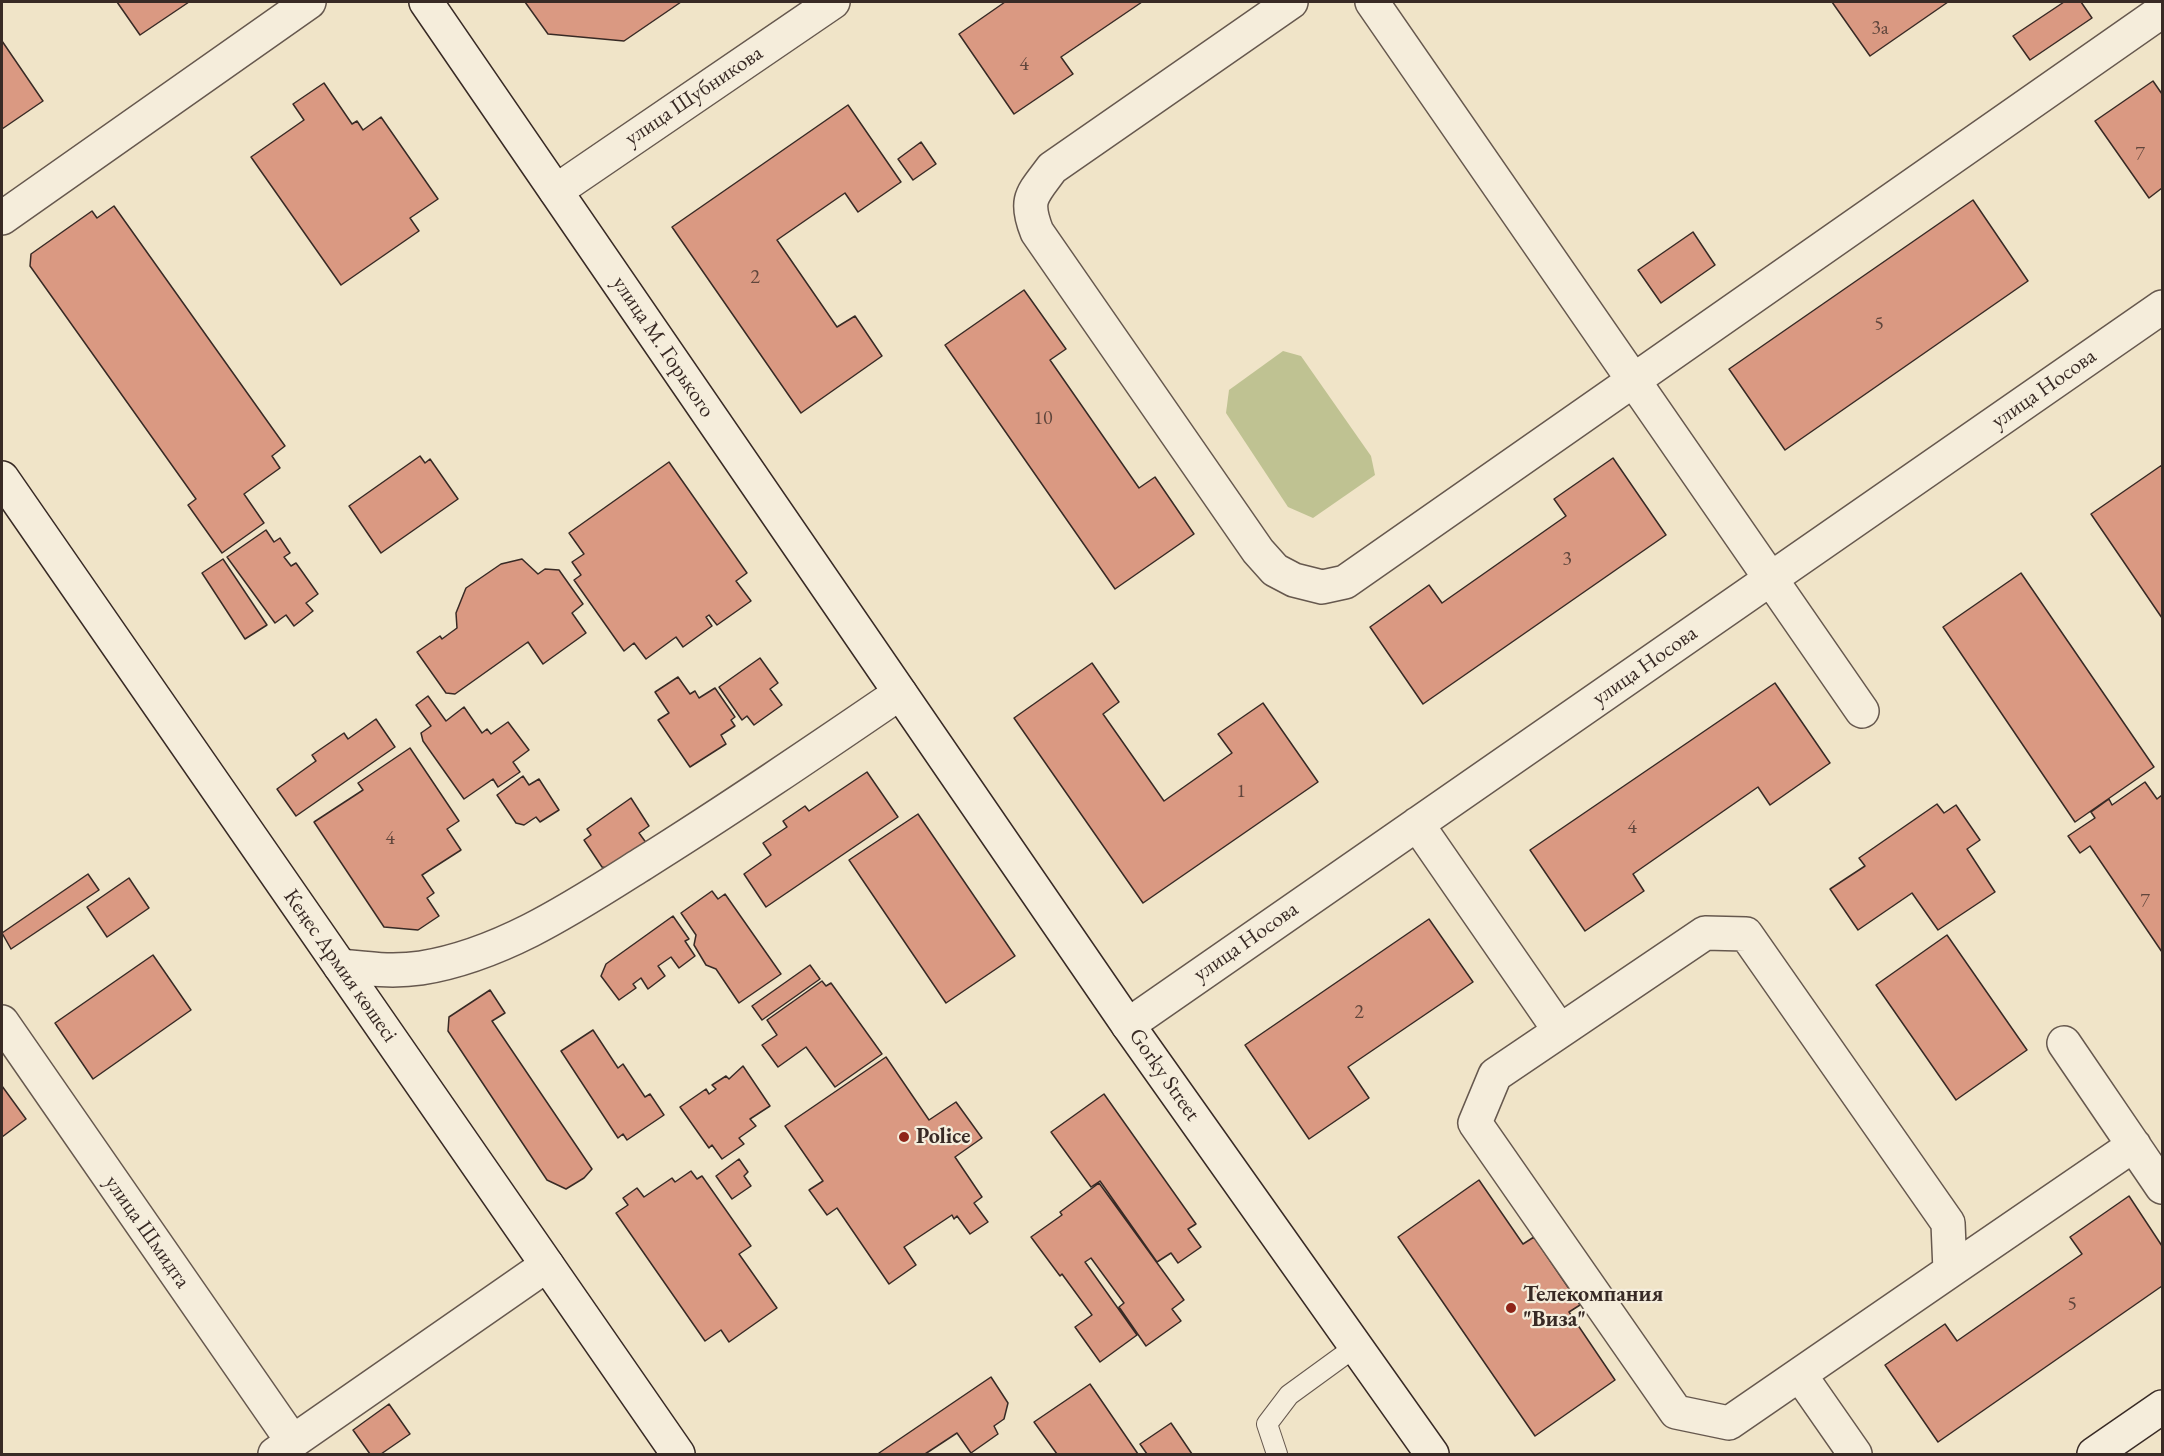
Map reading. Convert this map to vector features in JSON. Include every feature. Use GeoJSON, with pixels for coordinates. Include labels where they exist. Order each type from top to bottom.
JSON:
{"type":"FeatureCollection","features":[{"type":"Feature","properties":{"kind":"street"},"geometry":{"type":"LineString","coordinates":[[2,218],[309,2]]}},
{"type":"Feature","properties":{"kind":"street","name":"улица М. Горького"},"geometry":{"type":"LineString","coordinates":[[426,2],[900,693]]}},
{"type":"Feature","properties":{"kind":"street","name":"улица Шубникова"},"geometry":{"type":"LineString","coordinates":[[556,191],[833,2]]}},
{"type":"Feature","properties":{"kind":"street"},"geometry":{"type":"LineString","coordinates":[[1290,2],[1052,168],[1034,192],[1029,212],[1037,232],[1258,551],[1275,570],[1294,580],[1322,587],[1345,582],[2163,11]]}},
{"type":"Feature","properties":{"kind":"street"},"geometry":{"type":"LineString","coordinates":[[1372,2],[1862,711]]}},
{"type":"Feature","properties":{"kind":"street","name":"улица Носова"},"geometry":{"type":"LineString","coordinates":[[1128,1025],[2163,307]]}},
{"type":"Feature","properties":{"kind":"street","name":"Кеңес Армия көшесі"},"geometry":{"type":"LineString","coordinates":[[2,478],[678,1455]]}},
{"type":"Feature","properties":{"kind":"street"},"geometry":{"type":"LineString","coordinates":[[339,966],[380,970],[421,968],[476,954],[522,935],[695,831],[900,693]]}},
{"type":"Feature","properties":{"kind":"street","name":"Gorky Street"},"geometry":{"type":"LineString","coordinates":[[900,693],[1128,1025],[1432,1455]]}},
{"type":"Feature","properties":{"kind":"street"},"geometry":{"type":"LineString","coordinates":[[1417,824],[1560,1031]]}},
{"type":"Feature","properties":{"kind":"street"},"geometry":{"type":"LineString","coordinates":[[1950,1271],[1948,1223],[1746,934],[1705,933],[1495,1075],[1475,1123],[1676,1412],[1729,1423],[2134,1145]]}},
{"type":"Feature","properties":{"kind":"street","name":"улица Шмидта"},"geometry":{"type":"LineString","coordinates":[[2,1022],[283,1448]]}},
{"type":"Feature","properties":{"kind":"street"},"geometry":{"type":"LineString","coordinates":[[2064,1043],[2163,1187]]}},
{"type":"Feature","properties":{"kind":"street"},"geometry":{"type":"LineString","coordinates":[[283,1448],[547,1265]]}},
{"type":"Feature","properties":{"kind":"street"},"geometry":{"type":"LineString","coordinates":[[1800,1375],[1855,1455]]}},
{"type":"Feature","properties":{"kind":"street"},"geometry":{"type":"LineString","coordinates":[[2094,1455],[2163,1407]]}},
{"type":"Feature","properties":{"kind":"lane"},"geometry":{"type":"LineString","coordinates":[[1277,1455],[1267,1424],[1289,1395],[1355,1347]]}},
{"type":"Feature","properties":{"kind":"green space"},"geometry":{"type":"Polygon","coordinates":[[[1283,351],[1301,356],[1371,456],[1375,475],[1313,518],[1288,507],[1226,413],[1229,390],[1283,351]]]}},
{"type":"Feature","properties":{"kind":"building"},"geometry":{"type":"Polygon","coordinates":[[[117,2],[189,2],[140,35],[117,2]]]}},
{"type":"Feature","properties":{"kind":"building"},"geometry":{"type":"Polygon","coordinates":[[[525,2],[681,2],[624,41],[548,34],[525,2]]]}},
{"type":"Feature","properties":{"kind":"building"},"geometry":{"type":"Polygon","coordinates":[[[1005,2],[1142,2],[1061,57],[1073,74],[1014,114],[959,34],[1005,2]]]}},
{"type":"Feature","properties":{"kind":"building"},"geometry":{"type":"Polygon","coordinates":[[[1832,2],[1948,2],[1870,56],[1832,2]]]}},
{"type":"Feature","properties":{"kind":"building"},"geometry":{"type":"Polygon","coordinates":[[[2064,2],[2081,2],[2092,18],[2030,60],[2013,36],[2064,2]]]}},
{"type":"Feature","properties":{"kind":"building"},"geometry":{"type":"Polygon","coordinates":[[[2,41],[43,101],[2,129],[2,41]]]}},
{"type":"Feature","properties":{"kind":"building"},"geometry":{"type":"Polygon","coordinates":[[[2153,81],[2162,94],[2162,188],[2149,198],[2095,121],[2153,81]]]}},
{"type":"Feature","properties":{"kind":"building"},"geometry":{"type":"Polygon","coordinates":[[[324,83],[352,124],[357,121],[363,130],[381,117],[438,199],[410,218],[419,231],[341,285],[251,157],[304,120],[293,104],[324,83]]]}},
{"type":"Feature","properties":{"kind":"building"},"geometry":{"type":"Polygon","coordinates":[[[848,105],[901,182],[858,212],[845,193],[777,240],[837,327],[855,316],[882,356],[801,413],[672,227],[848,105]]]}},
{"type":"Feature","properties":{"kind":"building"},"geometry":{"type":"Polygon","coordinates":[[[921,142],[936,164],[913,180],[898,159],[921,142]]]}},
{"type":"Feature","properties":{"kind":"building"},"geometry":{"type":"Polygon","coordinates":[[[1973,200],[2028,281],[1785,450],[1729,369],[1973,200]]]}},
{"type":"Feature","properties":{"kind":"building"},"geometry":{"type":"Polygon","coordinates":[[[114,206],[285,446],[272,456],[280,468],[244,494],[264,523],[222,553],[188,505],[196,499],[30,266],[31,254],[92,211],[97,218],[114,206]]]}},
{"type":"Feature","properties":{"kind":"building"},"geometry":{"type":"Polygon","coordinates":[[[1693,232],[1715,265],[1661,303],[1638,270],[1693,232]]]}},
{"type":"Feature","properties":{"kind":"building"},"geometry":{"type":"Polygon","coordinates":[[[1024,290],[1066,349],[1050,360],[1139,488],[1155,477],[1194,534],[1115,589],[945,345],[1024,290]]]}},
{"type":"Feature","properties":{"kind":"building"},"geometry":{"type":"Polygon","coordinates":[[[420,456],[425,463],[430,459],[458,499],[381,553],[349,506],[420,456]]]}},
{"type":"Feature","properties":{"kind":"building"},"geometry":{"type":"Polygon","coordinates":[[[1613,458],[1666,535],[1423,704],[1370,627],[1429,585],[1442,603],[1566,516],[1554,499],[1613,458]]]}},
{"type":"Feature","properties":{"kind":"building"},"geometry":{"type":"Polygon","coordinates":[[[669,462],[747,573],[736,581],[751,601],[717,625],[709,615],[706,617],[712,626],[683,647],[676,637],[646,659],[634,643],[624,651],[574,580],[581,575],[572,562],[584,554],[569,533],[669,462]]]}},
{"type":"Feature","properties":{"kind":"building"},"geometry":{"type":"Polygon","coordinates":[[[2162,465],[2162,618],[2091,514],[2162,465]]]}},
{"type":"Feature","properties":{"kind":"building"},"geometry":{"type":"Polygon","coordinates":[[[266,530],[274,542],[280,538],[290,553],[284,557],[291,566],[296,563],[318,594],[306,603],[313,611],[294,626],[286,615],[275,623],[227,557],[266,530]]]}},
{"type":"Feature","properties":{"kind":"building"},"geometry":{"type":"Polygon","coordinates":[[[223,559],[267,625],[245,639],[202,573],[223,559]]]}},
{"type":"Feature","properties":{"kind":"building"},"geometry":{"type":"Polygon","coordinates":[[[522,559],[538,574],[545,569],[559,570],[583,604],[572,613],[586,633],[543,664],[528,642],[455,694],[446,693],[417,652],[440,636],[442,639],[457,628],[456,613],[466,588],[501,564],[522,559]]]}},
{"type":"Feature","properties":{"kind":"building"},"geometry":{"type":"Polygon","coordinates":[[[2021,573],[2154,767],[2075,822],[1943,627],[2021,573]]]}},
{"type":"Feature","properties":{"kind":"building"},"geometry":{"type":"Polygon","coordinates":[[[760,658],[778,683],[770,689],[782,705],[754,725],[747,716],[742,720],[719,687],[760,658]]]}},
{"type":"Feature","properties":{"kind":"building"},"geometry":{"type":"Polygon","coordinates":[[[1092,663],[1119,702],[1103,714],[1164,801],[1232,753],[1218,734],[1263,703],[1318,782],[1143,903],[1014,718],[1092,663]]]}},
{"type":"Feature","properties":{"kind":"building"},"geometry":{"type":"Polygon","coordinates":[[[678,677],[690,694],[695,691],[699,698],[715,688],[735,717],[731,720],[735,726],[721,735],[726,744],[690,767],[658,720],[669,713],[655,692],[678,677]]]}},
{"type":"Feature","properties":{"kind":"building"},"geometry":{"type":"Polygon","coordinates":[[[1775,683],[1830,763],[1770,805],[1758,787],[1633,874],[1644,891],[1585,931],[1530,850],[1775,683]]]}},
{"type":"Feature","properties":{"kind":"building"},"geometry":{"type":"Polygon","coordinates":[[[428,696],[446,721],[464,707],[482,733],[487,729],[491,734],[508,722],[529,750],[513,762],[520,772],[498,787],[493,779],[464,799],[423,741],[421,733],[431,726],[416,705],[428,696]]]}},
{"type":"Feature","properties":{"kind":"building"},"geometry":{"type":"Polygon","coordinates":[[[376,719],[395,747],[296,816],[277,789],[316,761],[312,755],[344,733],[348,739],[376,719]]]}},
{"type":"Feature","properties":{"kind":"building"},"geometry":{"type":"Polygon","coordinates":[[[410,748],[459,821],[447,829],[461,850],[422,875],[434,893],[427,898],[439,916],[418,930],[384,927],[314,822],[363,790],[358,783],[410,748]]]}},
{"type":"Feature","properties":{"kind":"building"},"geometry":{"type":"Polygon","coordinates":[[[867,772],[898,817],[766,907],[744,874],[771,855],[763,843],[787,827],[783,821],[805,806],[809,811],[867,772]]]}},
{"type":"Feature","properties":{"kind":"building"},"geometry":{"type":"Polygon","coordinates":[[[523,776],[529,785],[539,779],[559,810],[540,822],[536,817],[524,825],[516,823],[497,795],[523,776]]]}},
{"type":"Feature","properties":{"kind":"building"},"geometry":{"type":"Polygon","coordinates":[[[2145,782],[2157,799],[2162,795],[2162,952],[2090,846],[2080,853],[2068,836],[2095,818],[2091,812],[2109,799],[2112,805],[2145,782]]]}},
{"type":"Feature","properties":{"kind":"building"},"geometry":{"type":"Polygon","coordinates":[[[631,798],[649,826],[639,833],[650,848],[618,870],[602,867],[584,840],[591,835],[587,829],[631,798]]]}},
{"type":"Feature","properties":{"kind":"building"},"geometry":{"type":"Polygon","coordinates":[[[1937,804],[1944,813],[1956,805],[1980,840],[1967,849],[1995,892],[1938,930],[1912,893],[1858,930],[1830,889],[1865,866],[1859,858],[1937,804]]]}},
{"type":"Feature","properties":{"kind":"building"},"geometry":{"type":"Polygon","coordinates":[[[918,814],[1015,956],[946,1003],[849,860],[918,814]]]}},
{"type":"Feature","properties":{"kind":"building"},"geometry":{"type":"Polygon","coordinates":[[[88,874],[99,890],[11,949],[2,933],[88,874]]]}},
{"type":"Feature","properties":{"kind":"building"},"geometry":{"type":"Polygon","coordinates":[[[129,878],[149,908],[107,937],[87,907],[129,878]]]}},
{"type":"Feature","properties":{"kind":"building"},"geometry":{"type":"Polygon","coordinates":[[[712,891],[718,899],[725,894],[781,974],[739,1003],[716,969],[706,965],[694,945],[696,935],[681,913],[712,891]]]}},
{"type":"Feature","properties":{"kind":"building"},"geometry":{"type":"Polygon","coordinates":[[[673,916],[689,939],[685,941],[695,956],[679,968],[671,957],[658,966],[665,976],[648,989],[641,978],[633,984],[636,988],[619,1000],[601,976],[606,964],[673,916]]]}},
{"type":"Feature","properties":{"kind":"building"},"geometry":{"type":"Polygon","coordinates":[[[1429,919],[1473,982],[1348,1067],[1369,1098],[1309,1139],[1245,1045],[1429,919]]]}},
{"type":"Feature","properties":{"kind":"building"},"geometry":{"type":"Polygon","coordinates":[[[1947,935],[2027,1050],[1956,1100],[1876,985],[1947,935]]]}},
{"type":"Feature","properties":{"kind":"building"},"geometry":{"type":"Polygon","coordinates":[[[153,955],[191,1010],[93,1079],[55,1023],[153,955]]]}},
{"type":"Feature","properties":{"kind":"building"},"geometry":{"type":"Polygon","coordinates":[[[810,965],[820,979],[762,1020],[752,1006],[810,965]]]}},
{"type":"Feature","properties":{"kind":"building"},"geometry":{"type":"Polygon","coordinates":[[[822,981],[826,986],[831,983],[882,1054],[835,1087],[806,1047],[778,1067],[762,1045],[777,1035],[767,1020],[822,981]]]}},
{"type":"Feature","properties":{"kind":"building"},"geometry":{"type":"Polygon","coordinates":[[[490,990],[505,1013],[492,1021],[592,1169],[584,1178],[566,1189],[547,1180],[448,1031],[449,1017],[490,990]]]}},
{"type":"Feature","properties":{"kind":"building"},"geometry":{"type":"Polygon","coordinates":[[[593,1030],[618,1068],[623,1064],[645,1097],[650,1094],[664,1115],[627,1140],[623,1134],[618,1138],[561,1051],[593,1030]]]}},
{"type":"Feature","properties":{"kind":"building"},"geometry":{"type":"Polygon","coordinates":[[[886,1057],[929,1120],[956,1102],[982,1138],[955,1157],[982,1197],[974,1203],[988,1222],[970,1234],[957,1216],[954,1219],[952,1215],[904,1247],[916,1265],[889,1284],[837,1208],[827,1215],[809,1190],[823,1181],[785,1126],[886,1057]]]}},
{"type":"Feature","properties":{"kind":"building"},"geometry":{"type":"Polygon","coordinates":[[[743,1066],[770,1106],[750,1119],[756,1126],[739,1138],[744,1144],[722,1159],[712,1145],[709,1148],[680,1107],[706,1089],[709,1094],[716,1089],[712,1085],[726,1076],[729,1079],[743,1066]]]}},
{"type":"Feature","properties":{"kind":"building"},"geometry":{"type":"Polygon","coordinates":[[[2,1086],[26,1119],[2,1137],[2,1086]]]}},
{"type":"Feature","properties":{"kind":"building"},"geometry":{"type":"Polygon","coordinates":[[[1104,1094],[1196,1224],[1188,1229],[1201,1247],[1178,1263],[1171,1253],[1157,1262],[1100,1181],[1091,1187],[1051,1132],[1104,1094]]]}},
{"type":"Feature","properties":{"kind":"building"},"geometry":{"type":"Polygon","coordinates":[[[739,1159],[748,1172],[744,1176],[751,1186],[732,1199],[716,1176],[739,1159]]]}},
{"type":"Feature","properties":{"kind":"building"},"geometry":{"type":"Polygon","coordinates":[[[691,1171],[697,1179],[702,1176],[751,1246],[739,1254],[777,1308],[729,1342],[721,1330],[705,1341],[616,1213],[628,1205],[623,1198],[637,1188],[644,1197],[672,1178],[675,1182],[691,1171]]]}},
{"type":"Feature","properties":{"kind":"building","name":"Телекомпания \"Виза\""},"geometry":{"type":"Polygon","coordinates":[[[1479,1180],[1523,1244],[1534,1237],[1580,1305],[1569,1312],[1615,1380],[1535,1436],[1398,1237],[1479,1180]]]}},
{"type":"Feature","properties":{"kind":"building"},"geometry":{"type":"Polygon","coordinates":[[[1099,1183],[1184,1300],[1172,1309],[1181,1321],[1146,1346],[1119,1307],[1124,1303],[1091,1258],[1085,1262],[1137,1335],[1100,1362],[1075,1327],[1092,1315],[1031,1237],[1062,1215],[1060,1212],[1099,1183]]]}},
{"type":"Feature","properties":{"kind":"building"},"geometry":{"type":"Polygon","coordinates":[[[2129,1196],[2162,1246],[2162,1286],[1938,1442],[1885,1365],[1945,1324],[1957,1341],[2082,1254],[2070,1237],[2129,1196]]]}},
{"type":"Feature","properties":{"kind":"building"},"geometry":{"type":"Polygon","coordinates":[[[991,1377],[1008,1403],[1004,1419],[994,1426],[998,1434],[971,1453],[957,1433],[925,1454],[879,1453],[991,1377]]]}},
{"type":"Feature","properties":{"kind":"building"},"geometry":{"type":"Polygon","coordinates":[[[1090,1384],[1138,1454],[1057,1454],[1034,1422],[1090,1384]]]}},
{"type":"Feature","properties":{"kind":"building"},"geometry":{"type":"Polygon","coordinates":[[[389,1404],[410,1434],[381,1454],[370,1454],[353,1430],[389,1404]]]}},
{"type":"Feature","properties":{"kind":"building"},"geometry":{"type":"Polygon","coordinates":[[[1171,1423],[1192,1454],[1147,1454],[1140,1444],[1171,1423]]]}},
{"type":"Feature","properties":{"kind":"place","name":"Police"},"geometry":{"type":"Point","coordinates":[904,1137]}},
{"type":"Feature","properties":{"kind":"place","name":"Телекомпания \"Виза\""},"geometry":{"type":"Point","coordinates":[1511,1308]}}]}
